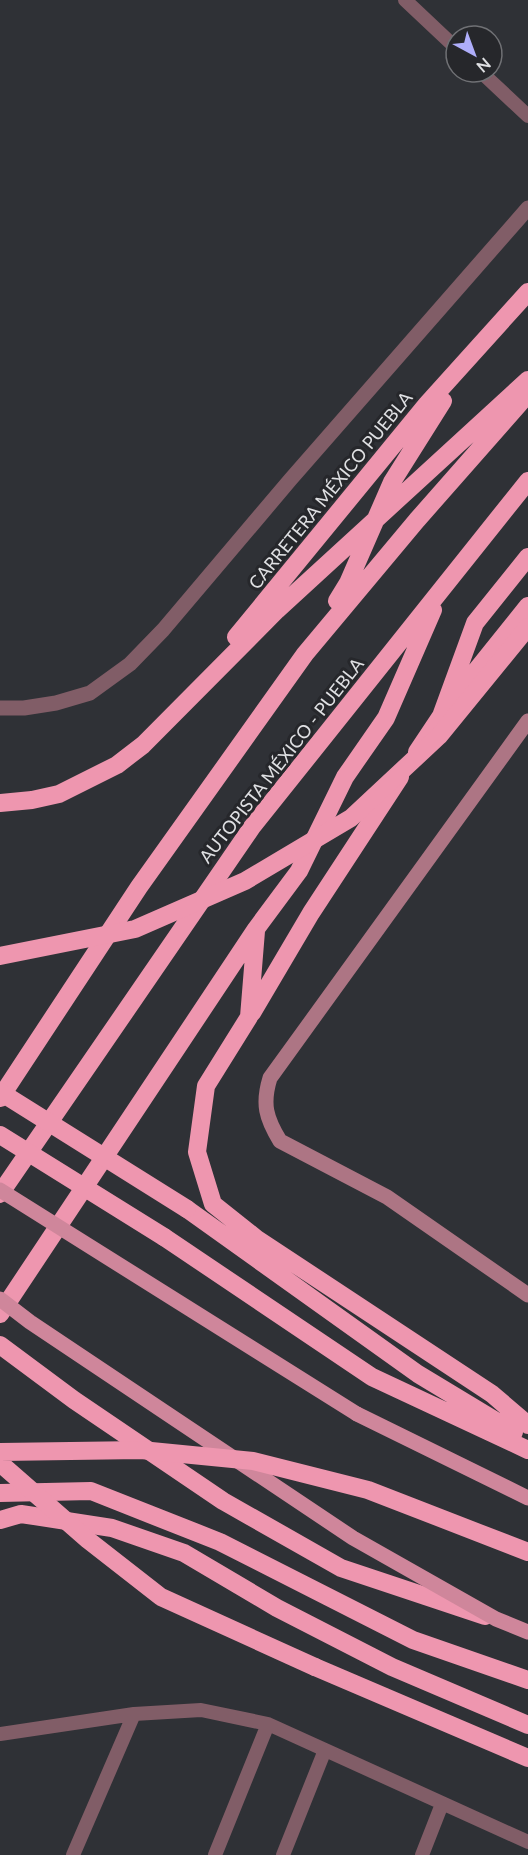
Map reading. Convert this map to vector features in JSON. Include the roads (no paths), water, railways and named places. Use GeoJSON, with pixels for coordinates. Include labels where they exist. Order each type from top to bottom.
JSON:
{"type":"FeatureCollection","features":[{"type":"Feature","properties":{"kind":"highway","name":"CARRETERA MÉXICO PUEBLA"},"geometry":{"type":"LineString","coordinates":[[169,720],[427,404],[528,292]]}},
{"type":"Feature","properties":{"kind":"highway"},"geometry":{"type":"LineString","coordinates":[[305,654],[348,583],[372,523],[392,482],[436,410],[499,324]]}},
{"type":"Feature","properties":{"kind":"highway"},"geometry":{"type":"LineString","coordinates":[[0,803],[59,795],[117,765],[143,745],[278,610],[528,380]]}},
{"type":"Feature","properties":{"kind":"highway","name":"AUTOPISTA MÉXICO - PUEBLA"},"geometry":{"type":"LineString","coordinates":[[0,1098],[139,887],[305,654],[417,520],[528,394]]}},
{"type":"Feature","properties":{"kind":"highway","name":"AUTOPISTA MÉXICO - PUEBLA"},"geometry":{"type":"LineString","coordinates":[[0,1192],[252,827],[528,481]]}},
{"type":"Feature","properties":{"kind":"highway"},"geometry":{"type":"LineString","coordinates":[[441,716],[475,623],[528,557]]}},
{"type":"Feature","properties":{"kind":"highway"},"geometry":{"type":"LineString","coordinates":[[0,1314],[256,929],[299,871],[345,777],[386,718],[444,587]]}},
{"type":"Feature","properties":{"kind":"highway"},"geometry":{"type":"LineString","coordinates":[[528,606],[441,716],[311,913],[206,1086],[197,1152],[213,1204],[257,1239],[492,1394],[528,1425]]}},
{"type":"Feature","properties":{"kind":"highway"},"geometry":{"type":"LineString","coordinates":[[0,956],[135,929],[245,881],[351,818],[440,736],[528,627]]}},
{"type":"Feature","properties":{"kind":"highway"},"geometry":{"type":"LineString","coordinates":[[249,1017],[256,929]]}},
{"type":"Feature","properties":{"kind":"highway"},"geometry":{"type":"LineString","coordinates":[[0,1092],[187,1209],[418,1374],[528,1441]]}},
{"type":"Feature","properties":{"kind":"highway"},"geometry":{"type":"LineString","coordinates":[[0,1135],[164,1237],[372,1377],[528,1450]]}},
{"type":"Feature","properties":{"kind":"highway"},"geometry":{"type":"LineString","coordinates":[[0,1345],[74,1400],[223,1501],[340,1568],[496,1619]]}},
{"type":"Feature","properties":{"kind":"highway"},"geometry":{"type":"LineString","coordinates":[[0,1452],[141,1450],[253,1461],[368,1490],[528,1552]]}},
{"type":"Feature","properties":{"kind":"highway"},"geometry":{"type":"LineString","coordinates":[[0,1463],[88,1540],[161,1597],[315,1667],[528,1758]]}},
{"type":"Feature","properties":{"kind":"highway"},"geometry":{"type":"LineString","coordinates":[[0,1494],[91,1491],[220,1542],[413,1640],[528,1680]]}},
{"type":"Feature","properties":{"kind":"highway"},"geometry":{"type":"LineString","coordinates":[[0,1520],[21,1514],[112,1528],[184,1553],[277,1608],[392,1667],[528,1725]]}},
{"type":"Feature","properties":{"kind":"main road"},"geometry":{"type":"LineString","coordinates":[[528,722],[270,1078],[264,1097],[272,1128],[280,1141],[387,1197],[528,1295]]}},
{"type":"Feature","properties":{"kind":"main road"},"geometry":{"type":"LineString","coordinates":[[0,1192],[357,1414],[528,1497]]}},
{"type":"Feature","properties":{"kind":"main road"},"geometry":{"type":"LineString","coordinates":[[0,1299],[30,1322],[353,1538],[496,1619],[528,1632]]}},
{"type":"Feature","properties":{"kind":"street"},"geometry":{"type":"LineString","coordinates":[[0,708],[24,708],[56,703],[90,693],[130,664],[163,630],[528,207]]}},
{"type":"Feature","properties":{"kind":"lane"},"geometry":{"type":"LineString","coordinates":[[405,0],[444,37]]}},
{"type":"Feature","properties":{"kind":"lane"},"geometry":{"type":"LineString","coordinates":[[494,84],[528,117]]}},
{"type":"Feature","properties":{"kind":"lane"},"geometry":{"type":"LineString","coordinates":[[0,1734],[134,1714],[201,1710],[268,1724],[528,1842]]}},
{"type":"Feature","properties":{"kind":"lane"},"geometry":{"type":"LineString","coordinates":[[73,1855],[134,1714]]}},
{"type":"Feature","properties":{"kind":"lane"},"geometry":{"type":"LineString","coordinates":[[215,1855],[268,1724]]}},
{"type":"Feature","properties":{"kind":"lane"},"geometry":{"type":"LineString","coordinates":[[283,1855],[325,1750]]}},
{"type":"Feature","properties":{"kind":"lane"},"geometry":{"type":"LineString","coordinates":[[422,1855],[442,1804]]}}]}
